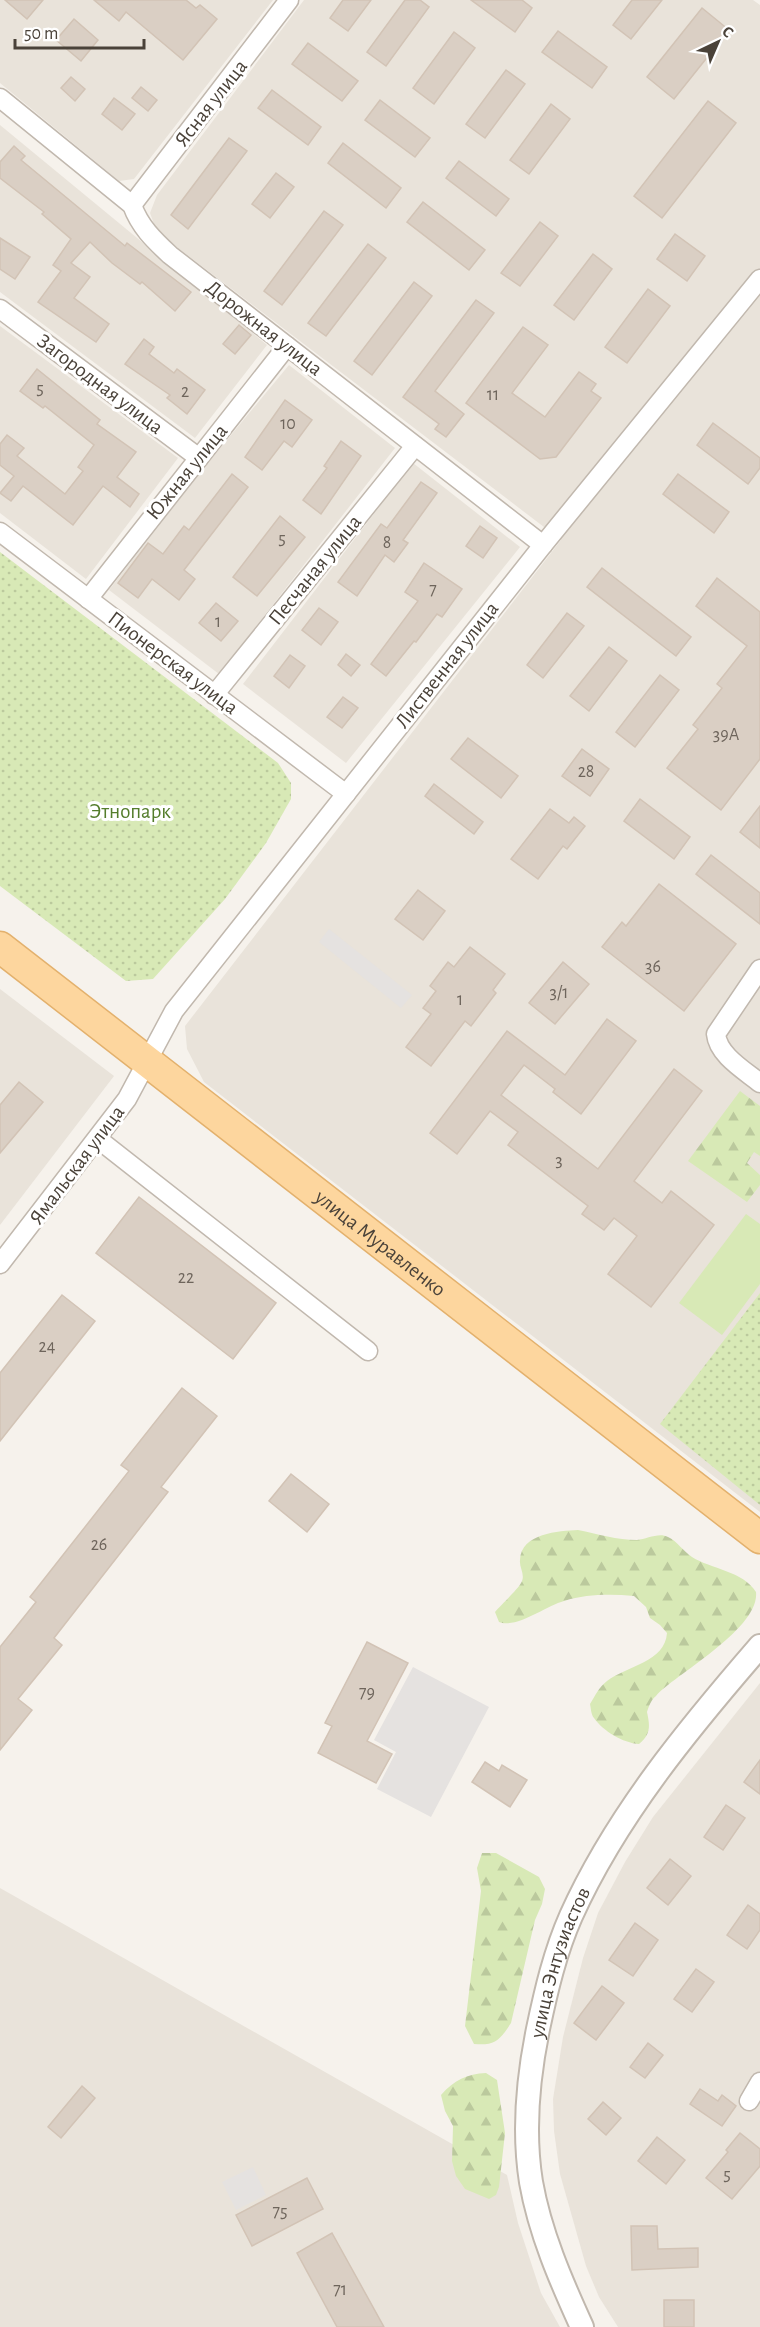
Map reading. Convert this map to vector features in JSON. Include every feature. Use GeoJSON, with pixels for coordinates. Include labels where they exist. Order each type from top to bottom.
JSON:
{"type":"FeatureCollection","features":[{"type":"Feature","properties":{"kind":"main road","name":"улица Муравленко"},"geometry":{"type":"LineString","coordinates":[[0,947],[760,1538]]}},
{"type":"Feature","properties":{"kind":"street","name":"Ясная улица"},"geometry":{"type":"LineString","coordinates":[[132,205],[289,0]]}},
{"type":"Feature","properties":{"kind":"street","name":"Дорожная улица"},"geometry":{"type":"LineString","coordinates":[[0,98],[132,205],[136,217],[148,234],[170,255],[543,545]]}},
{"type":"Feature","properties":{"kind":"street","name":"Лиственная улица"},"geometry":{"type":"LineString","coordinates":[[148,1061],[174,1011],[543,545],[760,279]]}},
{"type":"Feature","properties":{"kind":"street","name":"Загородная улица"},"geometry":{"type":"LineString","coordinates":[[0,309],[199,458]]}},
{"type":"Feature","properties":{"kind":"street","name":"Южная улица"},"geometry":{"type":"LineString","coordinates":[[88,599],[287,346]]}},
{"type":"Feature","properties":{"kind":"street","name":"Песчаная улица"},"geometry":{"type":"LineString","coordinates":[[214,695],[414,446]]}},
{"type":"Feature","properties":{"kind":"street","name":"Пионерская улица"},"geometry":{"type":"LineString","coordinates":[[0,532],[346,794]]}},
{"type":"Feature","properties":{"kind":"street"},"geometry":{"type":"LineString","coordinates":[[760,969],[716,1034],[717,1042],[722,1050],[760,1083]]}},
{"type":"Feature","properties":{"kind":"street","name":"Ямальская улица"},"geometry":{"type":"LineString","coordinates":[[0,1264],[127,1099],[148,1061]]}},
{"type":"Feature","properties":{"kind":"street"},"geometry":{"type":"LineString","coordinates":[[98,1138],[368,1351]]}},
{"type":"Feature","properties":{"kind":"street","name":"улица Энтузиастов"},"geometry":{"type":"LineString","coordinates":[[582,2327],[550,2252],[537,2211],[528,2152],[529,2083],[548,1985],[571,1917],[617,1832],[701,1716],[760,1646]]}},
{"type":"Feature","properties":{"kind":"street"},"geometry":{"type":"LineString","coordinates":[[748,2101],[760,2082]]}},
{"type":"Feature","properties":{"kind":"shaded area"},"geometry":{"type":"Polygon","coordinates":[[[0,0],[273,0],[134,179],[119,181],[0,83],[0,0]]]}},
{"type":"Feature","properties":{"kind":"shaded area"},"geometry":{"type":"Polygon","coordinates":[[[304,0],[753,0],[760,5],[760,1512],[204,1082],[187,1049],[185,1026],[561,540],[157,232],[150,213],[157,195],[304,0]]]}},
{"type":"Feature","properties":{"kind":"shaded area"},"geometry":{"type":"Polygon","coordinates":[[[0,125],[267,345],[195,438],[0,292],[0,125]]]}},
{"type":"Feature","properties":{"kind":"shaded area"},"geometry":{"type":"Polygon","coordinates":[[[0,326],[178,458],[86,579],[0,513],[0,326]]]}},
{"type":"Feature","properties":{"kind":"shaded area"},"geometry":{"type":"Polygon","coordinates":[[[289,365],[395,448],[219,674],[109,590],[207,464],[289,365]]]}},
{"type":"Feature","properties":{"kind":"shaded area"},"geometry":{"type":"Polygon","coordinates":[[[413,463],[520,547],[346,763],[243,684],[413,463]]]}},
{"type":"Feature","properties":{"kind":"shaded area"},"geometry":{"type":"Polygon","coordinates":[[[329,929],[412,995],[401,1008],[319,942],[329,929]]]}},
{"type":"Feature","properties":{"kind":"shaded area"},"geometry":{"type":"Polygon","coordinates":[[[0,989],[114,1076],[0,1225],[0,989]]]}},
{"type":"Feature","properties":{"kind":"shaded area"},"geometry":{"type":"Polygon","coordinates":[[[413,1667],[489,1707],[431,1817],[377,1789],[396,1752],[374,1740],[413,1667]]]}},
{"type":"Feature","properties":{"kind":"shaded area"},"geometry":{"type":"Polygon","coordinates":[[[760,1683],[760,2327],[618,2327],[599,2297],[586,2266],[560,2174],[554,2131],[553,2099],[563,2037],[583,1958],[598,1913],[625,1862],[653,1817],[760,1683]]]}},
{"type":"Feature","properties":{"kind":"shaded area"},"geometry":{"type":"Polygon","coordinates":[[[0,1888],[507,2175],[518,2223],[541,2293],[560,2327],[0,2327],[0,1888]]]}},
{"type":"Feature","properties":{"kind":"shaded area"},"geometry":{"type":"Polygon","coordinates":[[[253,2167],[266,2195],[236,2210],[222,2182],[253,2167]]]}},
{"type":"Feature","properties":{"kind":"green space","name":"Этнопарк"},"geometry":{"type":"Polygon","coordinates":[[[0,552],[278,763],[291,783],[291,799],[266,843],[225,899],[153,979],[126,981],[0,886],[0,552]]]}},
{"type":"Feature","properties":{"kind":"green space"},"geometry":{"type":"Polygon","coordinates":[[[740,1091],[760,1106],[760,1156],[754,1152],[747,1163],[760,1175],[760,1185],[747,1202],[688,1161],[740,1091]]]}},
{"type":"Feature","properties":{"kind":"green space"},"geometry":{"type":"Polygon","coordinates":[[[746,1214],[760,1224],[760,1284],[722,1335],[679,1303],[746,1214]]]}},
{"type":"Feature","properties":{"kind":"green space"},"geometry":{"type":"Polygon","coordinates":[[[760,1293],[760,1505],[660,1424],[760,1293]]]}},
{"type":"Feature","properties":{"kind":"green space"},"geometry":{"type":"Polygon","coordinates":[[[578,1530],[630,1540],[657,1535],[664,1536],[674,1541],[692,1557],[743,1579],[756,1592],[754,1606],[745,1621],[731,1636],[653,1699],[647,1712],[648,1733],[639,1744],[614,1736],[598,1723],[593,1717],[590,1704],[607,1681],[652,1657],[665,1643],[667,1633],[650,1618],[646,1607],[634,1596],[581,1597],[564,1601],[522,1620],[506,1623],[499,1622],[495,1612],[521,1583],[523,1577],[520,1560],[527,1544],[542,1535],[578,1530]]]}},
{"type":"Feature","properties":{"kind":"green space"},"geometry":{"type":"Polygon","coordinates":[[[482,1853],[496,1853],[539,1877],[545,1889],[535,1920],[511,2023],[496,2041],[474,2044],[465,2026],[481,1891],[477,1868],[482,1853]]]}},
{"type":"Feature","properties":{"kind":"green space"},"geometry":{"type":"Polygon","coordinates":[[[486,2073],[497,2080],[505,2133],[499,2187],[496,2195],[489,2199],[465,2189],[456,2176],[452,2161],[453,2126],[445,2111],[441,2095],[461,2079],[486,2073]]]}},
{"type":"Feature","properties":{"kind":"building"},"geometry":{"type":"Polygon","coordinates":[[[5,0],[43,0],[27,19],[5,0]]]}},
{"type":"Feature","properties":{"kind":"building"},"geometry":{"type":"Polygon","coordinates":[[[94,0],[186,0],[196,8],[200,5],[217,19],[183,60],[126,12],[119,21],[94,0]]]}},
{"type":"Feature","properties":{"kind":"building"},"geometry":{"type":"Polygon","coordinates":[[[343,0],[371,0],[348,31],[330,18],[343,0]]]}},
{"type":"Feature","properties":{"kind":"building"},"geometry":{"type":"Polygon","coordinates":[[[405,0],[420,0],[429,7],[386,66],[367,52],[405,0]]]}},
{"type":"Feature","properties":{"kind":"building"},"geometry":{"type":"Polygon","coordinates":[[[471,0],[522,0],[532,8],[515,32],[471,0]]]}},
{"type":"Feature","properties":{"kind":"building"},"geometry":{"type":"Polygon","coordinates":[[[632,0],[662,0],[631,39],[613,25],[632,0]]]}},
{"type":"Feature","properties":{"kind":"building"},"geometry":{"type":"Polygon","coordinates":[[[702,8],[729,30],[674,99],[647,77],[702,8]]]}},
{"type":"Feature","properties":{"kind":"building"},"geometry":{"type":"Polygon","coordinates":[[[74,19],[98,40],[81,61],[56,40],[74,19]]]}},
{"type":"Feature","properties":{"kind":"building"},"geometry":{"type":"Polygon","coordinates":[[[558,31],[607,67],[592,88],[542,52],[558,31]]]}},
{"type":"Feature","properties":{"kind":"building"},"geometry":{"type":"Polygon","coordinates":[[[454,32],[475,48],[434,104],[413,88],[454,32]]]}},
{"type":"Feature","properties":{"kind":"building"},"geometry":{"type":"Polygon","coordinates":[[[308,43],[358,81],[342,101],[292,64],[308,43]]]}},
{"type":"Feature","properties":{"kind":"building"},"geometry":{"type":"Polygon","coordinates":[[[506,70],[525,84],[485,138],[466,124],[506,70]]]}},
{"type":"Feature","properties":{"kind":"building"},"geometry":{"type":"Polygon","coordinates":[[[71,77],[85,89],[75,101],[61,88],[71,77]]]}},
{"type":"Feature","properties":{"kind":"building"},"geometry":{"type":"Polygon","coordinates":[[[141,87],[157,100],[148,111],[132,98],[141,87]]]}},
{"type":"Feature","properties":{"kind":"building"},"geometry":{"type":"Polygon","coordinates":[[[272,90],[321,127],[308,145],[258,108],[272,90]]]}},
{"type":"Feature","properties":{"kind":"building"},"geometry":{"type":"Polygon","coordinates":[[[114,98],[135,114],[122,130],[102,114],[114,98]]]}},
{"type":"Feature","properties":{"kind":"building"},"geometry":{"type":"Polygon","coordinates":[[[380,100],[430,138],[415,157],[365,120],[380,100]]]}},
{"type":"Feature","properties":{"kind":"building"},"geometry":{"type":"Polygon","coordinates":[[[708,101],[736,123],[662,218],[634,196],[708,101]]]}},
{"type":"Feature","properties":{"kind":"building"},"geometry":{"type":"Polygon","coordinates":[[[551,104],[570,119],[529,174],[510,160],[551,104]]]}},
{"type":"Feature","properties":{"kind":"building"},"geometry":{"type":"Polygon","coordinates":[[[229,138],[247,151],[188,229],[171,215],[229,138]]]}},
{"type":"Feature","properties":{"kind":"building"},"geometry":{"type":"Polygon","coordinates":[[[343,143],[401,188],[386,208],[328,163],[343,143]]]}},
{"type":"Feature","properties":{"kind":"building"},"geometry":{"type":"Polygon","coordinates":[[[14,146],[25,156],[21,160],[125,246],[127,243],[191,292],[175,311],[142,282],[140,284],[112,263],[90,242],[71,263],[90,277],[74,298],[109,324],[96,342],[38,302],[61,271],[53,265],[71,239],[42,214],[44,212],[0,178],[0,162],[14,146]]]}},
{"type":"Feature","properties":{"kind":"building"},"geometry":{"type":"Polygon","coordinates":[[[459,161],[509,199],[496,216],[446,178],[459,161]]]}},
{"type":"Feature","properties":{"kind":"building"},"geometry":{"type":"Polygon","coordinates":[[[276,173],[294,187],[270,218],[252,204],[276,173]]]}},
{"type":"Feature","properties":{"kind":"building"},"geometry":{"type":"Polygon","coordinates":[[[423,202],[485,250],[469,270],[407,222],[423,202]]]}},
{"type":"Feature","properties":{"kind":"building"},"geometry":{"type":"Polygon","coordinates":[[[324,211],[343,225],[282,305],[264,291],[324,211]]]}},
{"type":"Feature","properties":{"kind":"building"},"geometry":{"type":"Polygon","coordinates":[[[540,222],[558,236],[520,286],[501,273],[540,222]]]}},
{"type":"Feature","properties":{"kind":"building"},"geometry":{"type":"Polygon","coordinates":[[[675,234],[705,256],[687,281],[657,259],[675,234]]]}},
{"type":"Feature","properties":{"kind":"building"},"geometry":{"type":"Polygon","coordinates":[[[0,238],[30,257],[15,279],[0,269],[0,238]]]}},
{"type":"Feature","properties":{"kind":"building"},"geometry":{"type":"Polygon","coordinates":[[[368,244],[386,258],[326,336],[308,323],[368,244]]]}},
{"type":"Feature","properties":{"kind":"building"},"geometry":{"type":"Polygon","coordinates":[[[593,254],[612,269],[574,320],[554,305],[593,254]]]}},
{"type":"Feature","properties":{"kind":"building"},"geometry":{"type":"Polygon","coordinates":[[[414,282],[432,296],[372,375],[354,361],[414,282]]]}},
{"type":"Feature","properties":{"kind":"building"},"geometry":{"type":"Polygon","coordinates":[[[648,289],[670,306],[627,363],[605,347],[648,289]]]}},
{"type":"Feature","properties":{"kind":"building"},"geometry":{"type":"Polygon","coordinates":[[[476,300],[494,313],[435,391],[464,414],[446,437],[435,429],[439,424],[403,397],[476,300]]]}},
{"type":"Feature","properties":{"kind":"building"},"geometry":{"type":"Polygon","coordinates":[[[239,325],[251,335],[235,354],[223,344],[239,325]]]}},
{"type":"Feature","properties":{"kind":"building"},"geometry":{"type":"Polygon","coordinates":[[[523,327],[548,345],[512,393],[545,417],[579,372],[596,384],[591,391],[601,398],[556,457],[540,459],[466,403],[523,327]]]}},
{"type":"Feature","properties":{"kind":"building"},"geometry":{"type":"Polygon","coordinates":[[[144,339],[154,347],[149,354],[174,373],[177,369],[205,390],[187,414],[167,398],[170,395],[125,364],[144,339]]]}},
{"type":"Feature","properties":{"kind":"building"},"geometry":{"type":"Polygon","coordinates":[[[37,369],[100,420],[97,424],[136,452],[117,477],[139,494],[130,507],[103,486],[73,525],[23,486],[11,501],[0,493],[14,476],[0,465],[0,444],[7,435],[24,448],[17,456],[65,494],[83,471],[78,467],[94,445],[45,406],[43,408],[20,391],[37,369]]]}},
{"type":"Feature","properties":{"kind":"building"},"geometry":{"type":"Polygon","coordinates":[[[285,400],[312,420],[292,447],[284,441],[262,470],[245,457],[285,400]]]}},
{"type":"Feature","properties":{"kind":"building"},"geometry":{"type":"Polygon","coordinates":[[[713,423],[760,458],[760,468],[748,484],[697,445],[713,423]]]}},
{"type":"Feature","properties":{"kind":"building"},"geometry":{"type":"Polygon","coordinates":[[[341,441],[361,456],[321,514],[303,500],[327,468],[324,466],[341,441]]]}},
{"type":"Feature","properties":{"kind":"building"},"geometry":{"type":"Polygon","coordinates":[[[232,474],[248,487],[184,570],[195,579],[179,600],[152,579],[138,598],[118,583],[148,543],[163,554],[184,526],[189,530],[232,474]]]}},
{"type":"Feature","properties":{"kind":"building"},"geometry":{"type":"Polygon","coordinates":[[[678,474],[729,512],[714,533],[663,494],[678,474]]]}},
{"type":"Feature","properties":{"kind":"building"},"geometry":{"type":"Polygon","coordinates":[[[421,482],[437,493],[403,540],[408,543],[394,562],[385,555],[357,596],[338,582],[381,524],[387,528],[421,482]]]}},
{"type":"Feature","properties":{"kind":"building"},"geometry":{"type":"Polygon","coordinates":[[[280,516],[305,537],[257,596],[233,577],[280,516]]]}},
{"type":"Feature","properties":{"kind":"building"},"geometry":{"type":"Polygon","coordinates":[[[480,526],[497,538],[483,558],[466,546],[480,526]]]}},
{"type":"Feature","properties":{"kind":"building"},"geometry":{"type":"Polygon","coordinates":[[[424,563],[462,589],[442,617],[437,614],[386,676],[371,664],[418,601],[405,592],[424,563]]]}},
{"type":"Feature","properties":{"kind":"building"},"geometry":{"type":"Polygon","coordinates":[[[602,568],[691,637],[676,656],[587,587],[602,568]]]}},
{"type":"Feature","properties":{"kind":"building"},"geometry":{"type":"Polygon","coordinates":[[[717,578],[760,612],[760,759],[721,810],[667,768],[698,729],[693,725],[722,688],[717,684],[747,646],[696,606],[717,578]]]}},
{"type":"Feature","properties":{"kind":"building"},"geometry":{"type":"Polygon","coordinates":[[[216,603],[238,621],[221,641],[199,623],[216,603]]]}},
{"type":"Feature","properties":{"kind":"building"},"geometry":{"type":"Polygon","coordinates":[[[319,608],[338,622],[321,645],[302,630],[319,608]]]}},
{"type":"Feature","properties":{"kind":"building"},"geometry":{"type":"Polygon","coordinates":[[[567,613],[584,626],[543,678],[527,665],[567,613]]]}},
{"type":"Feature","properties":{"kind":"building"},"geometry":{"type":"Polygon","coordinates":[[[609,647],[627,661],[589,711],[570,696],[609,647]]]}},
{"type":"Feature","properties":{"kind":"building"},"geometry":{"type":"Polygon","coordinates":[[[346,654],[360,665],[351,676],[338,665],[346,654]]]}},
{"type":"Feature","properties":{"kind":"building"},"geometry":{"type":"Polygon","coordinates":[[[290,655],[305,666],[289,688],[274,676],[290,655]]]}},
{"type":"Feature","properties":{"kind":"building"},"geometry":{"type":"Polygon","coordinates":[[[660,675],[679,690],[635,747],[616,732],[660,675]]]}},
{"type":"Feature","properties":{"kind":"building"},"geometry":{"type":"Polygon","coordinates":[[[343,697],[358,708],[342,728],[327,717],[343,697]]]}},
{"type":"Feature","properties":{"kind":"building"},"geometry":{"type":"Polygon","coordinates":[[[468,738],[518,776],[501,798],[451,759],[468,738]]]}},
{"type":"Feature","properties":{"kind":"building"},"geometry":{"type":"Polygon","coordinates":[[[582,749],[609,769],[590,796],[562,776],[582,749]]]}},
{"type":"Feature","properties":{"kind":"building"},"geometry":{"type":"Polygon","coordinates":[[[434,784],[483,822],[474,834],[425,796],[434,784]]]}},
{"type":"Feature","properties":{"kind":"building"},"geometry":{"type":"Polygon","coordinates":[[[640,799],[690,837],[674,859],[624,821],[640,799]]]}},
{"type":"Feature","properties":{"kind":"building"},"geometry":{"type":"Polygon","coordinates":[[[760,806],[760,848],[740,832],[760,806]]]}},
{"type":"Feature","properties":{"kind":"building"},"geometry":{"type":"Polygon","coordinates":[[[550,809],[569,823],[574,817],[585,826],[567,849],[563,846],[538,879],[511,859],[550,809]]]}},
{"type":"Feature","properties":{"kind":"building"},"geometry":{"type":"Polygon","coordinates":[[[711,855],[760,893],[760,924],[696,874],[711,855]]]}},
{"type":"Feature","properties":{"kind":"building"},"geometry":{"type":"Polygon","coordinates":[[[659,884],[736,944],[684,1011],[602,947],[622,922],[626,926],[659,884]]]}},
{"type":"Feature","properties":{"kind":"building"},"geometry":{"type":"Polygon","coordinates":[[[418,890],[445,911],[423,940],[395,919],[418,890]]]}},
{"type":"Feature","properties":{"kind":"building"},"geometry":{"type":"Polygon","coordinates":[[[470,947],[505,974],[493,990],[496,993],[471,1026],[465,1021],[431,1066],[406,1047],[431,1014],[423,1008],[436,991],[430,986],[448,962],[454,967],[470,947]]]}},
{"type":"Feature","properties":{"kind":"building"},"geometry":{"type":"Polygon","coordinates":[[[563,962],[589,984],[555,1024],[529,1003],[563,962]]]}},
{"type":"Feature","properties":{"kind":"building"},"geometry":{"type":"Polygon","coordinates":[[[607,1019],[636,1041],[581,1114],[553,1092],[555,1089],[524,1065],[501,1095],[598,1169],[674,1069],[702,1091],[634,1181],[662,1203],[671,1191],[714,1225],[651,1307],[608,1274],[637,1236],[614,1218],[604,1230],[582,1214],[588,1206],[508,1145],[518,1132],[490,1111],[457,1154],[430,1133],[507,1031],[565,1075],[607,1019]]]}},
{"type":"Feature","properties":{"kind":"building"},"geometry":{"type":"Polygon","coordinates":[[[19,1082],[43,1102],[0,1153],[0,1105],[19,1082]]]}},
{"type":"Feature","properties":{"kind":"building"},"geometry":{"type":"Polygon","coordinates":[[[139,1197],[276,1303],[233,1359],[96,1253],[139,1197]]]}},
{"type":"Feature","properties":{"kind":"building"},"geometry":{"type":"Polygon","coordinates":[[[62,1295],[95,1321],[0,1441],[0,1373],[62,1295]]]}},
{"type":"Feature","properties":{"kind":"building"},"geometry":{"type":"Polygon","coordinates":[[[182,1388],[217,1416],[161,1487],[168,1492],[54,1638],[62,1645],[18,1699],[32,1710],[0,1750],[0,1647],[36,1602],[30,1597],[129,1471],[121,1465],[182,1388]]]}},
{"type":"Feature","properties":{"kind":"building"},"geometry":{"type":"Polygon","coordinates":[[[291,1474],[329,1504],[307,1532],[269,1501],[291,1474]]]}},
{"type":"Feature","properties":{"kind":"building"},"geometry":{"type":"Polygon","coordinates":[[[367,1642],[408,1663],[367,1741],[392,1754],[376,1783],[318,1753],[332,1726],[325,1723],[367,1642]]]}},
{"type":"Feature","properties":{"kind":"building"},"geometry":{"type":"Polygon","coordinates":[[[760,1760],[760,1794],[744,1782],[760,1760]]]}},
{"type":"Feature","properties":{"kind":"building"},"geometry":{"type":"Polygon","coordinates":[[[485,1762],[499,1771],[502,1765],[527,1780],[510,1807],[472,1782],[485,1762]]]}},
{"type":"Feature","properties":{"kind":"building"},"geometry":{"type":"Polygon","coordinates":[[[726,1805],[745,1818],[723,1850],[704,1837],[726,1805]]]}},
{"type":"Feature","properties":{"kind":"building"},"geometry":{"type":"Polygon","coordinates":[[[670,1859],[691,1876],[668,1905],[647,1888],[670,1859]]]}},
{"type":"Feature","properties":{"kind":"building"},"geometry":{"type":"Polygon","coordinates":[[[748,1905],[760,1914],[760,1930],[747,1949],[727,1935],[748,1905]]]}},
{"type":"Feature","properties":{"kind":"building"},"geometry":{"type":"Polygon","coordinates":[[[635,1923],[658,1940],[633,1976],[609,1960],[635,1923]]]}},
{"type":"Feature","properties":{"kind":"building"},"geometry":{"type":"Polygon","coordinates":[[[696,1969],[714,1982],[692,2012],[674,1999],[696,1969]]]}},
{"type":"Feature","properties":{"kind":"building"},"geometry":{"type":"Polygon","coordinates":[[[602,1986],[624,2003],[596,2040],[574,2023],[602,1986]]]}},
{"type":"Feature","properties":{"kind":"building"},"geometry":{"type":"Polygon","coordinates":[[[648,2043],[663,2055],[645,2078],[630,2067],[648,2043]]]}},
{"type":"Feature","properties":{"kind":"building"},"geometry":{"type":"Polygon","coordinates":[[[82,2086],[95,2098],[61,2138],[48,2127],[82,2086]]]}},
{"type":"Feature","properties":{"kind":"building"},"geometry":{"type":"Polygon","coordinates":[[[700,2089],[718,2101],[722,2095],[736,2106],[722,2126],[690,2104],[700,2089]]]}},
{"type":"Feature","properties":{"kind":"building"},"geometry":{"type":"Polygon","coordinates":[[[603,2102],[621,2118],[606,2135],[588,2119],[603,2102]]]}},
{"type":"Feature","properties":{"kind":"building"},"geometry":{"type":"Polygon","coordinates":[[[740,2133],[760,2149],[760,2166],[732,2199],[706,2178],[728,2152],[726,2150],[740,2133]]]}},
{"type":"Feature","properties":{"kind":"building"},"geometry":{"type":"Polygon","coordinates":[[[657,2137],[685,2160],[666,2184],[638,2161],[657,2137]]]}},
{"type":"Feature","properties":{"kind":"building"},"geometry":{"type":"Polygon","coordinates":[[[307,2178],[323,2209],[252,2246],[236,2215],[307,2178]]]}},
{"type":"Feature","properties":{"kind":"building"},"geometry":{"type":"Polygon","coordinates":[[[631,2226],[657,2226],[658,2249],[698,2248],[698,2267],[632,2270],[631,2226]]]}},
{"type":"Feature","properties":{"kind":"building"},"geometry":{"type":"Polygon","coordinates":[[[332,2233],[384,2327],[337,2327],[297,2253],[332,2233]]]}},
{"type":"Feature","properties":{"kind":"building"},"geometry":{"type":"Polygon","coordinates":[[[664,2300],[694,2300],[694,2327],[664,2327],[664,2300]]]}}]}
